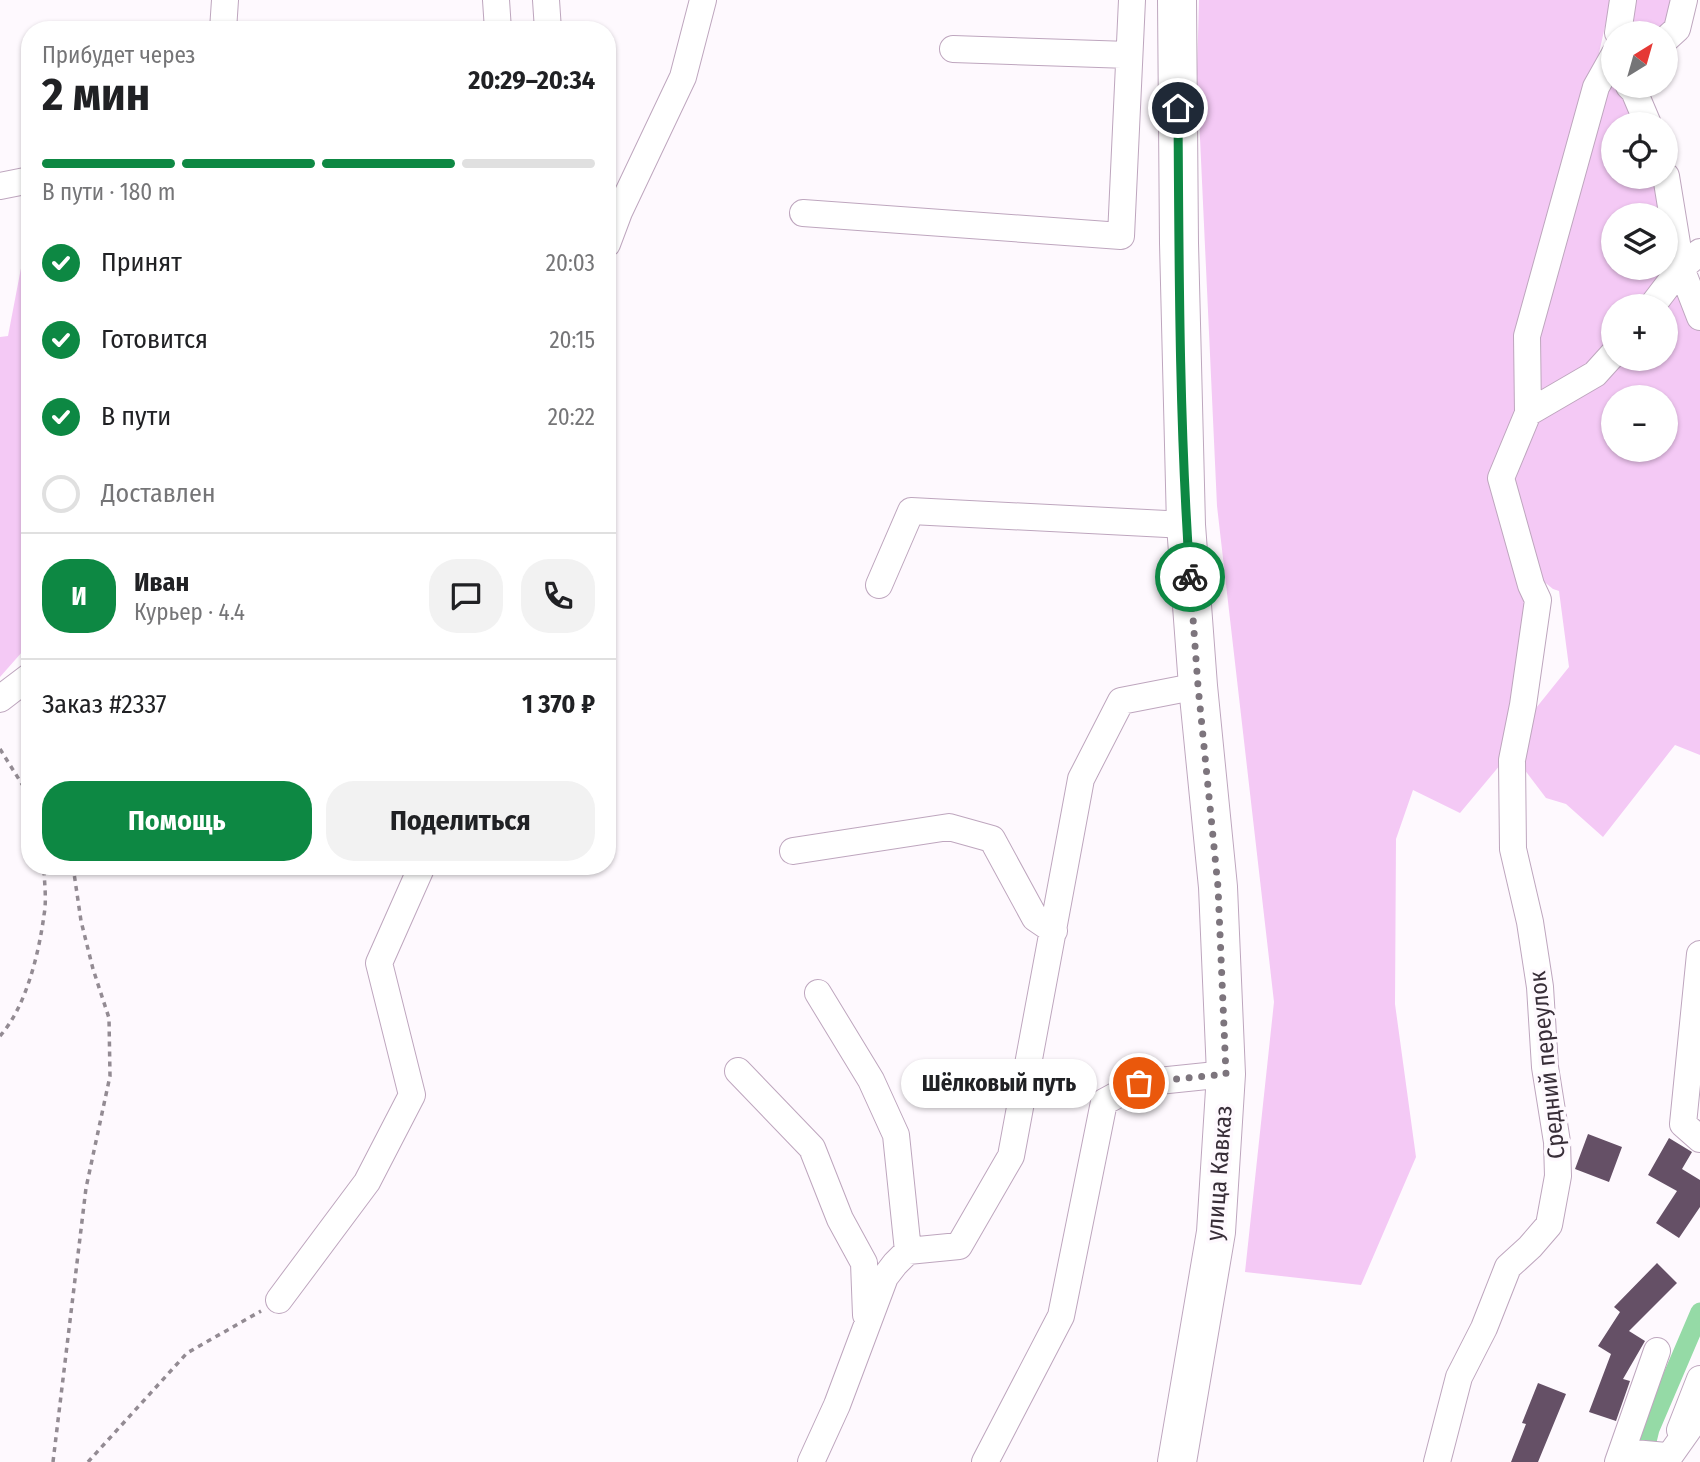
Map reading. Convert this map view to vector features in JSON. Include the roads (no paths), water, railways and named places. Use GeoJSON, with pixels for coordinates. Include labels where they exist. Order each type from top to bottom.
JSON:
{"type":"FeatureCollection","features":[{"type":"Feature","properties":{"kind":"highway","name":"улица Кавказ"},"geometry":{"type":"LineString","coordinates":[[1177,0],[1179,243],[1186,526],[1198,686],[1218,887],[1226,1074],[1216,1232],[1177,1462]]}},
{"type":"Feature","properties":{"kind":"street"},"geometry":{"type":"LineString","coordinates":[[224,21],[225,0]]}},
{"type":"Feature","properties":{"kind":"street"},"geometry":{"type":"LineString","coordinates":[[496,0],[497,21]]}},
{"type":"Feature","properties":{"kind":"street"},"geometry":{"type":"LineString","coordinates":[[546,0],[547,21]]}},
{"type":"Feature","properties":{"kind":"street"},"geometry":{"type":"LineString","coordinates":[[616,220],[683,77],[703,0]]}},
{"type":"Feature","properties":{"kind":"street"},"geometry":{"type":"LineString","coordinates":[[803,213],[1121,236],[1132,0]]}},
{"type":"Feature","properties":{"kind":"street"},"geometry":{"type":"LineString","coordinates":[[1620,21],[1623,0]]}},
{"type":"Feature","properties":{"kind":"street"},"geometry":{"type":"LineString","coordinates":[[1678,25],[1684,0]]}},
{"type":"Feature","properties":{"kind":"street"},"geometry":{"type":"LineString","coordinates":[[953,49],[1129,55]]}},
{"type":"Feature","properties":{"kind":"street"},"geometry":{"type":"LineString","coordinates":[[1601,80],[1596,87],[1527,336],[1528,413],[1595,374],[1601,367]]}},
{"type":"Feature","properties":{"kind":"street"},"geometry":{"type":"LineString","coordinates":[[0,186],[21,182]]}},
{"type":"Feature","properties":{"kind":"street"},"geometry":{"type":"LineString","coordinates":[[1670,189],[1691,260],[1700,317]]}},
{"type":"Feature","properties":{"kind":"street"},"geometry":{"type":"LineString","coordinates":[[1662,294],[1691,260]]}},
{"type":"Feature","properties":{"kind":"street","name":"Средний переулок"},"geometry":{"type":"LineString","coordinates":[[1437,1462],[1459,1377],[1484,1328],[1508,1266],[1531,1247],[1549,1225],[1558,1175],[1557,1142],[1545,1067],[1540,987],[1530,922],[1513,849],[1513,760],[1538,600],[1531,585],[1501,478],[1528,413]]}},
{"type":"Feature","properties":{"kind":"street"},"geometry":{"type":"LineString","coordinates":[[879,585],[911,511],[1186,526]]}},
{"type":"Feature","properties":{"kind":"street"},"geometry":{"type":"LineString","coordinates":[[0,699],[21,683]]}},
{"type":"Feature","properties":{"kind":"street"},"geometry":{"type":"LineString","coordinates":[[811,1462],[837,1405],[886,1277],[908,1251],[959,1246],[1011,1156],[1081,779],[1121,701],[1198,686]]}},
{"type":"Feature","properties":{"kind":"street"},"geometry":{"type":"LineString","coordinates":[[793,851],[949,827],[992,839],[1035,918],[1054,931]]}},
{"type":"Feature","properties":{"kind":"street"},"geometry":{"type":"LineString","coordinates":[[279,1300],[367,1182],[412,1095],[379,963],[418,875]]}},
{"type":"Feature","properties":{"kind":"street"},"geometry":{"type":"LineString","coordinates":[[1700,954],[1683,1124],[1700,1139]]}},
{"type":"Feature","properties":{"kind":"street"},"geometry":{"type":"LineString","coordinates":[[817,993],[871,1080],[896,1135],[908,1251]]}},
{"type":"Feature","properties":{"kind":"street"},"geometry":{"type":"LineString","coordinates":[[738,1071],[812,1148],[840,1219],[864,1264],[867,1327]]}},
{"type":"Feature","properties":{"kind":"street"},"geometry":{"type":"LineString","coordinates":[[985,1462],[1061,1316],[1104,1102],[1139,1083],[1226,1074]]}},
{"type":"Feature","properties":{"kind":"street"},"geometry":{"type":"LineString","coordinates":[[1657,1351],[1624,1456],[1669,1458]]}},
{"type":"Feature","properties":{"kind":"street"},"geometry":{"type":"LineString","coordinates":[[1669,1458],[1700,1379]]}},
{"type":"Feature","properties":{"kind":"street"},"geometry":{"type":"LineString","coordinates":[[1669,1458],[1700,1413]]}},
{"type":"Feature","properties":{"kind":"waterway"},"geometry":{"type":"LineString","coordinates":[[1642,1462],[1650,1429],[1700,1312]]}},
{"type":"Feature","properties":{"kind":"place","name":"Шёлковый путь"},"geometry":{"type":"Point","coordinates":[1139,1083]}}]}
